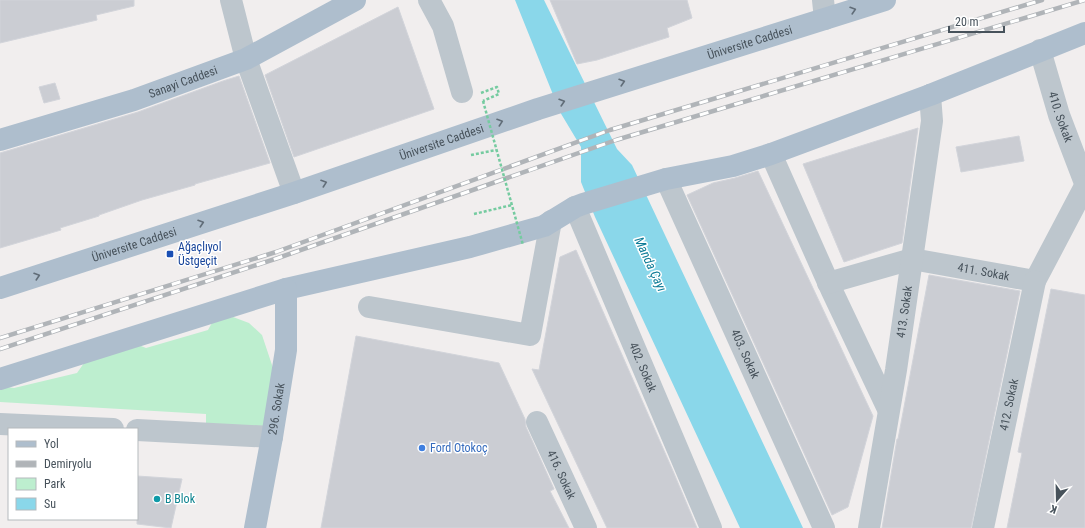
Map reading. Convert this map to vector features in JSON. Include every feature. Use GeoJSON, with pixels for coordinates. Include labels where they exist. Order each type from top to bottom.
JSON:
{"type":"FeatureCollection","features":[{"type":"Feature","properties":{"kind":"main road","name":"Üniversite Caddesi"},"geometry":{"type":"LineString","coordinates":[[0,288],[294,193],[538,109],[586,95],[824,9],[885,0]]}},
{"type":"Feature","properties":{"kind":"main road","name":"Sanayi Caddesi"},"geometry":{"type":"LineString","coordinates":[[0,140],[134,100],[246,59],[353,1]]}},
{"type":"Feature","properties":{"kind":"main road"},"geometry":{"type":"LineString","coordinates":[[0,379],[286,289],[470,248],[544,226],[579,205],[657,182],[733,166],[771,154],[930,95],[1085,33]]}},
{"type":"Feature","properties":{"kind":"main road","name":"296. Sokak"},"geometry":{"type":"LineString","coordinates":[[255,528],[286,350],[286,289]]}},
{"type":"Feature","properties":{"kind":"street"},"geometry":{"type":"LineString","coordinates":[[231,0],[246,59],[294,193]]}},
{"type":"Feature","properties":{"kind":"street"},"geometry":{"type":"LineString","coordinates":[[429,0],[443,26],[470,93]]}},
{"type":"Feature","properties":{"kind":"street","name":"410. Sokak"},"geometry":{"type":"LineString","coordinates":[[1040,50],[1059,115],[1085,184]]}},
{"type":"Feature","properties":{"kind":"street","name":"413. Sokak"},"geometry":{"type":"LineString","coordinates":[[869,528],[888,409],[896,370],[932,121],[930,95]]}},
{"type":"Feature","properties":{"kind":"street"},"geometry":{"type":"LineString","coordinates":[[771,154],[828,283],[888,409]]}},
{"type":"Feature","properties":{"kind":"street","name":"403. Sokak"},"geometry":{"type":"LineString","coordinates":[[657,182],[824,528]]}},
{"type":"Feature","properties":{"kind":"street"},"geometry":{"type":"LineString","coordinates":[[1035,281],[1085,184]]}},
{"type":"Feature","properties":{"kind":"street","name":"402. Sokak"},"geometry":{"type":"LineString","coordinates":[[579,205],[712,528]]}},
{"type":"Feature","properties":{"kind":"street"},"geometry":{"type":"LineString","coordinates":[[369,307],[530,335],[551,221]]}},
{"type":"Feature","properties":{"kind":"street","name":"411. Sokak"},"geometry":{"type":"LineString","coordinates":[[828,283],[912,258],[1035,281]]}},
{"type":"Feature","properties":{"kind":"street","name":"412. Sokak"},"geometry":{"type":"LineString","coordinates":[[983,528],[1035,281]]}},
{"type":"Feature","properties":{"kind":"street","name":"416. Sokak"},"geometry":{"type":"LineString","coordinates":[[536,422],[586,528]]}},
{"type":"Feature","properties":{"kind":"street"},"geometry":{"type":"LineString","coordinates":[[0,424],[90,428]]}},
{"type":"Feature","properties":{"kind":"street"},"geometry":{"type":"LineString","coordinates":[[138,430],[272,437]]}},
{"type":"Feature","properties":{"kind":"path"},"geometry":{"type":"LineString","coordinates":[[470,93],[497,87],[499,94],[482,101],[523,245]]}},
{"type":"Feature","properties":{"kind":"path"},"geometry":{"type":"LineString","coordinates":[[468,156],[496,150]]}},
{"type":"Feature","properties":{"kind":"path"},"geometry":{"type":"LineString","coordinates":[[474,214],[512,205]]}},
{"type":"Feature","properties":{"kind":"green space"},"geometry":{"type":"Polygon","coordinates":[[[233,317],[249,323],[262,335],[273,368],[264,429],[206,427],[206,414],[0,402],[0,386],[14,388],[77,373],[84,363],[136,344],[146,348],[208,330],[213,321],[233,317]]]}},
{"type":"Feature","properties":{"kind":"water","name":"Manda Çayı"},"geometry":{"type":"Polygon","coordinates":[[[515,0],[544,0],[617,149],[632,165],[803,528],[740,528],[595,217],[581,182],[581,147],[560,112],[515,0]]]}},
{"type":"Feature","properties":{"kind":"building"},"geometry":{"type":"Polygon","coordinates":[[[0,0],[134,0],[134,6],[96,15],[97,20],[0,43],[0,0]]]}},
{"type":"Feature","properties":{"kind":"building"},"geometry":{"type":"Polygon","coordinates":[[[550,0],[687,0],[692,18],[667,28],[669,37],[597,60],[577,64],[550,0]]]}},
{"type":"Feature","properties":{"kind":"building"},"geometry":{"type":"Polygon","coordinates":[[[398,7],[434,109],[294,157],[265,75],[398,7]]]}},
{"type":"Feature","properties":{"kind":"building"},"geometry":{"type":"Polygon","coordinates":[[[239,76],[270,163],[142,200],[99,216],[60,228],[61,230],[0,248],[0,153],[138,112],[239,76]]]}},
{"type":"Feature","properties":{"kind":"building"},"geometry":{"type":"Polygon","coordinates":[[[55,83],[60,99],[44,103],[39,87],[55,83]]]}},
{"type":"Feature","properties":{"kind":"building"},"geometry":{"type":"Polygon","coordinates":[[[918,128],[902,243],[844,262],[803,164],[918,128]]]}},
{"type":"Feature","properties":{"kind":"building"},"geometry":{"type":"Polygon","coordinates":[[[1019,136],[1024,161],[961,172],[956,147],[1019,136]]]}},
{"type":"Feature","properties":{"kind":"building"},"geometry":{"type":"Polygon","coordinates":[[[758,171],[873,416],[848,507],[832,515],[687,195],[713,183],[758,171]]]}},
{"type":"Feature","properties":{"kind":"building"},"geometry":{"type":"Polygon","coordinates":[[[576,250],[697,528],[607,528],[532,369],[539,370],[560,257],[576,250]]]}},
{"type":"Feature","properties":{"kind":"building"},"geometry":{"type":"Polygon","coordinates":[[[929,275],[1020,291],[971,528],[882,528],[897,439],[929,275]]]}},
{"type":"Feature","properties":{"kind":"building"},"geometry":{"type":"Polygon","coordinates":[[[1051,289],[1085,295],[1085,528],[1007,528],[1022,453],[1018,452],[1051,289]]]}},
{"type":"Feature","properties":{"kind":"building","name":"Ford Otokoç"},"geometry":{"type":"Polygon","coordinates":[[[356,336],[499,363],[525,419],[526,427],[554,489],[550,491],[569,528],[321,528],[356,336]]]}},
{"type":"Feature","properties":{"kind":"building","name":"B Blok"},"geometry":{"type":"Polygon","coordinates":[[[138,476],[182,479],[171,528],[137,524],[138,476]]]}},
{"type":"Feature","properties":{"kind":"railway"},"geometry":{"type":"LineString","coordinates":[[0,338],[276,252],[610,130],[1042,0]]}},
{"type":"Feature","properties":{"kind":"railway"},"geometry":{"type":"LineString","coordinates":[[0,349],[278,258],[616,140],[1085,0]]}},
{"type":"Feature","properties":{"kind":"place","name":"Ağaçlıyol Üstgeçit"},"geometry":{"type":"Point","coordinates":[170,254]}},
{"type":"Feature","properties":{"kind":"place","name":"Ford Otokoç"},"geometry":{"type":"Point","coordinates":[422,448]}},
{"type":"Feature","properties":{"kind":"place","name":"B Blok"},"geometry":{"type":"Point","coordinates":[157,499]}}]}
